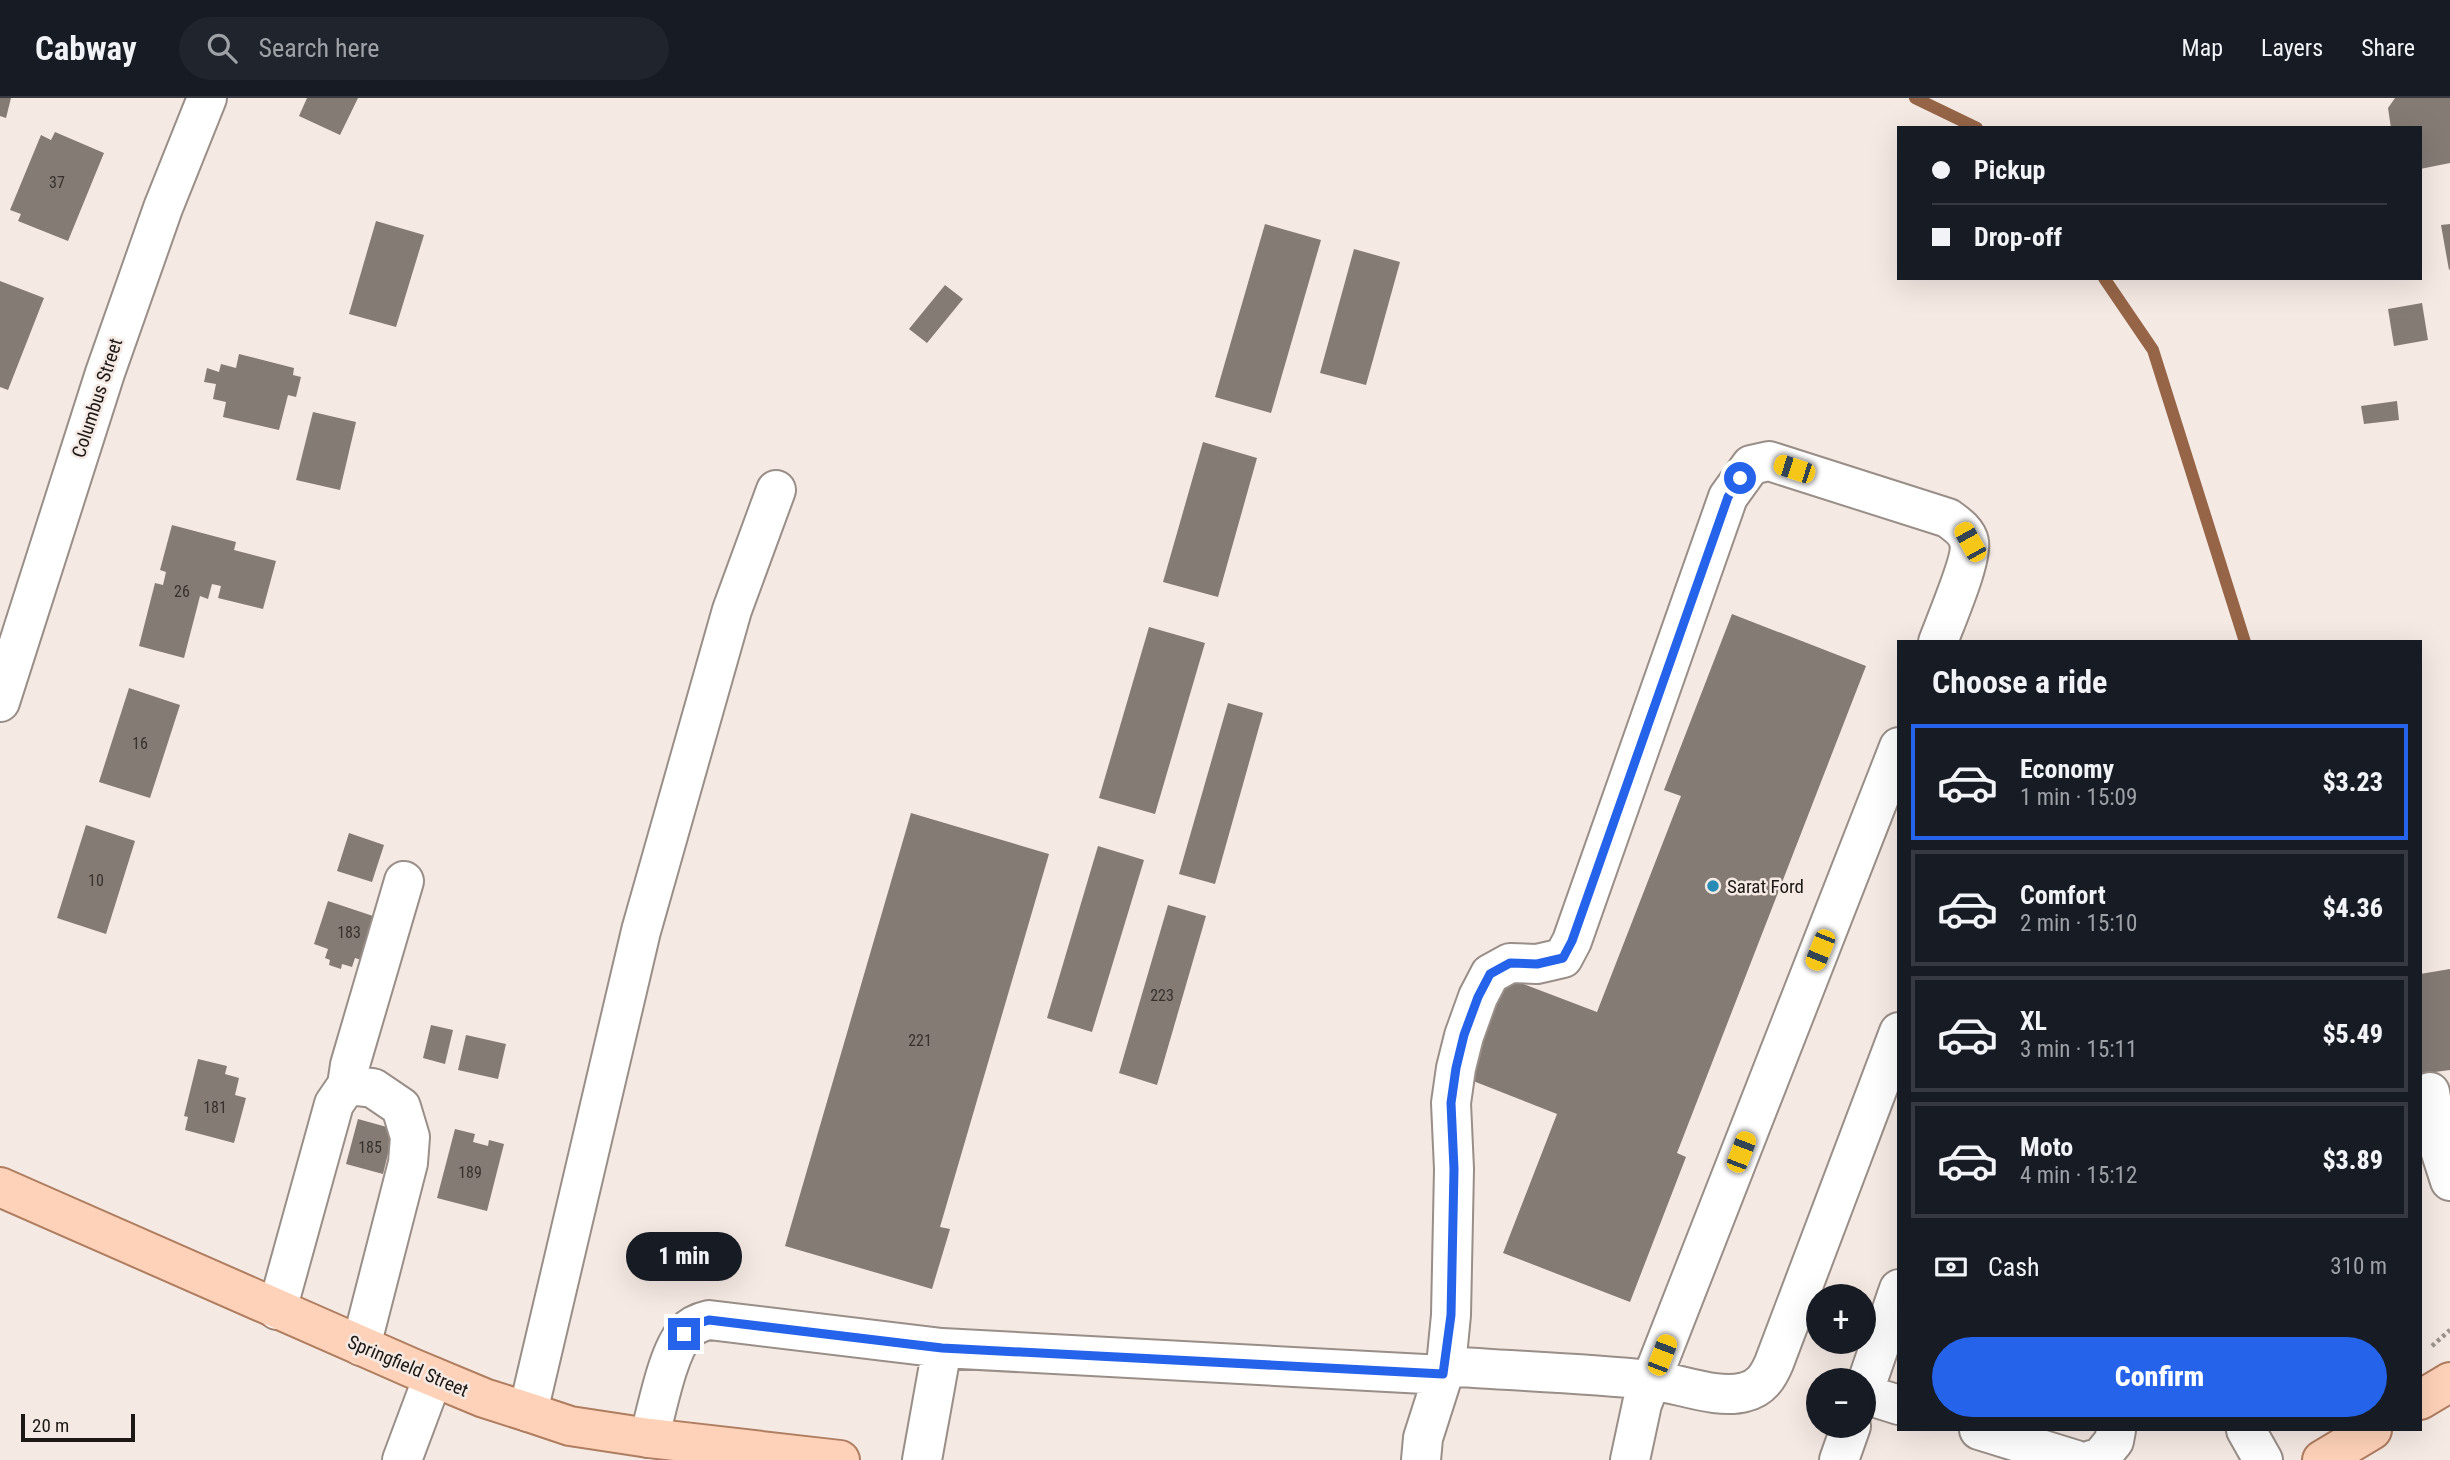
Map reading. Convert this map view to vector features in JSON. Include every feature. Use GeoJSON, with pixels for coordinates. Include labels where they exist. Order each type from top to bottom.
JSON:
{"type":"FeatureCollection","features":[{"type":"Feature","properties":{"kind":"main road","name":"Springfield Street"},"geometry":{"type":"LineString","coordinates":[[0,1187],[433,1377],[484,1398],[570,1426],[839,1460]]}},
{"type":"Feature","properties":{"kind":"main road"},"geometry":{"type":"LineString","coordinates":[[2322,1460],[2370,1431]]}},
{"type":"Feature","properties":{"kind":"street","name":"Columbus Street"},"geometry":{"type":"LineString","coordinates":[[0,702],[105,373],[163,208],[207,98]]}},
{"type":"Feature","properties":{"kind":"street"},"geometry":{"type":"LineString","coordinates":[[1421,1460],[1423,1438],[1445,1370],[1451,1315],[1454,1169],[1451,1103],[1464,1035],[1490,974],[1510,963],[1537,964],[1563,958],[1572,941],[1728,497],[1751,466],[1769,461],[1948,518],[1962,529],[1970,542],[1966,562],[1939,640]]}},
{"type":"Feature","properties":{"kind":"street"},"geometry":{"type":"LineString","coordinates":[[528,1412],[641,931],[732,610],[776,490]]}},
{"type":"Feature","properties":{"kind":"street"},"geometry":{"type":"LineString","coordinates":[[1630,1460],[1642,1404],[1897,752]]}},
{"type":"Feature","properties":{"kind":"street"},"geometry":{"type":"LineString","coordinates":[[277,1310],[334,1104],[347,1085],[350,1065],[404,881]]}},
{"type":"Feature","properties":{"kind":"street"},"geometry":{"type":"LineString","coordinates":[[649,1438],[672,1355],[684,1334],[696,1324],[709,1320],[942,1348],[1652,1380],[1728,1395],[1745,1392],[1757,1388],[1768,1377],[1897,1037]]}},
{"type":"Feature","properties":{"kind":"street"},"geometry":{"type":"LineString","coordinates":[[347,1085],[373,1088],[401,1107],[410,1137],[408,1163],[362,1346]]}},
{"type":"Feature","properties":{"kind":"street"},"geometry":{"type":"LineString","coordinates":[[2433,1091],[2439,1147],[2450,1180]]}},
{"type":"Feature","properties":{"kind":"street"},"geometry":{"type":"LineString","coordinates":[[1873,1368],[1895,1310]]}},
{"type":"Feature","properties":{"kind":"street"},"geometry":{"type":"LineString","coordinates":[[922,1460],[942,1348]]}},
{"type":"Feature","properties":{"kind":"street"},"geometry":{"type":"LineString","coordinates":[[402,1460],[433,1377]]}},
{"type":"Feature","properties":{"kind":"street"},"geometry":{"type":"LineString","coordinates":[[1876,1396],[1897,1404]]}},
{"type":"Feature","properties":{"kind":"street"},"geometry":{"type":"LineString","coordinates":[[1982,1431],[2076,1460]]}},
{"type":"Feature","properties":{"kind":"street"},"geometry":{"type":"LineString","coordinates":[[2091,1460],[2100,1458],[2114,1441],[2116,1431]]}},
{"type":"Feature","properties":{"kind":"street"},"geometry":{"type":"LineString","coordinates":[[2247,1431],[2263,1460]]}},
{"type":"Feature","properties":{"kind":"street"},"geometry":{"type":"LineString","coordinates":[[1839,1460],[1847,1438]]}},
{"type":"Feature","properties":{"kind":"path"},"geometry":{"type":"LineString","coordinates":[[2430,1381],[2450,1330]]}},
{"type":"Feature","properties":{"kind":"building"},"geometry":{"type":"Polygon","coordinates":[[[0,98],[11,98],[6,118],[0,116],[0,98]]]}},
{"type":"Feature","properties":{"kind":"building"},"geometry":{"type":"Polygon","coordinates":[[[307,98],[358,98],[340,135],[299,116],[307,98]]]}},
{"type":"Feature","properties":{"kind":"building"},"geometry":{"type":"Polygon","coordinates":[[[2395,98],[2450,98],[2450,163],[2422,169],[2422,126],[2391,126],[2388,108],[2395,98]]]}},
{"type":"Feature","properties":{"kind":"building"},"geometry":{"type":"Polygon","coordinates":[[[55,132],[104,153],[68,241],[18,221],[21,214],[10,210],[41,135],[51,140],[55,132]]]}},
{"type":"Feature","properties":{"kind":"building"},"geometry":{"type":"Polygon","coordinates":[[[376,221],[424,235],[396,327],[349,314],[376,221]]]}},
{"type":"Feature","properties":{"kind":"building"},"geometry":{"type":"Polygon","coordinates":[[[1265,224],[1321,240],[1271,413],[1215,397],[1265,224]]]}},
{"type":"Feature","properties":{"kind":"building"},"geometry":{"type":"Polygon","coordinates":[[[2450,224],[2450,269],[2449,270],[2441,225],[2450,224]]]}},
{"type":"Feature","properties":{"kind":"building"},"geometry":{"type":"Polygon","coordinates":[[[1354,249],[1400,262],[1366,385],[1320,373],[1354,249]]]}},
{"type":"Feature","properties":{"kind":"building"},"geometry":{"type":"Polygon","coordinates":[[[0,281],[44,298],[8,390],[0,387],[0,281]]]}},
{"type":"Feature","properties":{"kind":"building"},"geometry":{"type":"Polygon","coordinates":[[[945,285],[963,299],[927,343],[909,329],[945,285]]]}},
{"type":"Feature","properties":{"kind":"building"},"geometry":{"type":"Polygon","coordinates":[[[2422,303],[2428,340],[2394,346],[2388,309],[2422,303]]]}},
{"type":"Feature","properties":{"kind":"building"},"geometry":{"type":"Polygon","coordinates":[[[239,354],[294,368],[293,375],[301,377],[296,397],[288,395],[279,430],[223,417],[226,402],[213,399],[216,384],[204,382],[207,368],[219,372],[221,364],[236,368],[239,354]]]}},
{"type":"Feature","properties":{"kind":"building"},"geometry":{"type":"Polygon","coordinates":[[[2397,401],[2399,420],[2364,424],[2361,406],[2397,401]]]}},
{"type":"Feature","properties":{"kind":"building"},"geometry":{"type":"Polygon","coordinates":[[[313,412],[356,422],[340,490],[296,480],[313,412]]]}},
{"type":"Feature","properties":{"kind":"building"},"geometry":{"type":"Polygon","coordinates":[[[1203,442],[1257,458],[1218,597],[1163,582],[1203,442]]]}},
{"type":"Feature","properties":{"kind":"building"},"geometry":{"type":"Polygon","coordinates":[[[172,525],[236,542],[234,550],[276,561],[263,609],[218,598],[221,586],[212,584],[208,599],[200,596],[184,658],[139,646],[155,583],[163,585],[166,572],[160,570],[172,525]]]}},
{"type":"Feature","properties":{"kind":"building","name":"Sarat Ford"},"geometry":{"type":"Polygon","coordinates":[[[1732,614],[1866,666],[1677,1153],[1686,1157],[1630,1302],[1503,1253],[1557,1114],[1463,1077],[1502,976],[1597,1012],[1681,796],[1664,790],[1732,614]]]}},
{"type":"Feature","properties":{"kind":"building"},"geometry":{"type":"Polygon","coordinates":[[[1149,627],[1205,643],[1155,814],[1099,798],[1149,627]]]}},
{"type":"Feature","properties":{"kind":"building"},"geometry":{"type":"Polygon","coordinates":[[[129,688],[180,705],[150,798],[99,782],[129,688]]]}},
{"type":"Feature","properties":{"kind":"building"},"geometry":{"type":"Polygon","coordinates":[[[1228,703],[1263,713],[1215,884],[1179,874],[1228,703]]]}},
{"type":"Feature","properties":{"kind":"building"},"geometry":{"type":"Polygon","coordinates":[[[911,813],[1049,854],[940,1227],[950,1229],[932,1289],[785,1246],[911,813]]]}},
{"type":"Feature","properties":{"kind":"building"},"geometry":{"type":"Polygon","coordinates":[[[86,825],[135,841],[106,934],[57,918],[86,825]]]}},
{"type":"Feature","properties":{"kind":"building"},"geometry":{"type":"Polygon","coordinates":[[[349,833],[384,845],[372,882],[337,871],[349,833]]]}},
{"type":"Feature","properties":{"kind":"building"},"geometry":{"type":"Polygon","coordinates":[[[1098,846],[1144,860],[1092,1032],[1047,1018],[1098,846]]]}},
{"type":"Feature","properties":{"kind":"building"},"geometry":{"type":"Polygon","coordinates":[[[328,901],[385,920],[370,963],[355,958],[352,967],[342,964],[341,969],[329,965],[330,960],[325,958],[328,949],[314,944],[328,901]]]}},
{"type":"Feature","properties":{"kind":"building"},"geometry":{"type":"Polygon","coordinates":[[[1168,905],[1206,916],[1157,1085],[1119,1073],[1168,905]]]}},
{"type":"Feature","properties":{"kind":"building"},"geometry":{"type":"Polygon","coordinates":[[[2450,969],[2450,1070],[2422,1074],[2422,974],[2450,969]]]}},
{"type":"Feature","properties":{"kind":"building"},"geometry":{"type":"Polygon","coordinates":[[[431,1025],[453,1030],[445,1064],[423,1058],[431,1025]]]}},
{"type":"Feature","properties":{"kind":"building"},"geometry":{"type":"Polygon","coordinates":[[[466,1035],[506,1044],[498,1079],[458,1070],[466,1035]]]}},
{"type":"Feature","properties":{"kind":"building"},"geometry":{"type":"Polygon","coordinates":[[[198,1059],[227,1066],[225,1074],[239,1078],[235,1095],[246,1098],[234,1143],[185,1130],[188,1117],[184,1116],[198,1059]]]}},
{"type":"Feature","properties":{"kind":"building"},"geometry":{"type":"Polygon","coordinates":[[[358,1119],[394,1129],[383,1174],[346,1164],[358,1119]]]}},
{"type":"Feature","properties":{"kind":"building"},"geometry":{"type":"Polygon","coordinates":[[[455,1129],[475,1134],[473,1142],[488,1146],[489,1140],[504,1144],[487,1211],[437,1198],[455,1129]]]}},
{"type":"Feature","properties":{"kind":"waterway"},"geometry":{"type":"LineString","coordinates":[[1915,98],[1973,126]]}},
{"type":"Feature","properties":{"kind":"waterway"},"geometry":{"type":"LineString","coordinates":[[2105,280],[2153,350],[2244,640]]}},
{"type":"Feature","properties":{"kind":"place","name":"Sarat Ford"},"geometry":{"type":"Point","coordinates":[1713,886]}},
{"type":"Feature","properties":{"kind":"route"},"geometry":{"type":"LineString","coordinates":[[684,1334],[696,1324],[709,1320],[942,1348],[1443,1374],[1451,1315],[1454,1169],[1451,1103],[1464,1035],[1490,974],[1510,963],[1537,964],[1563,958],[1572,941],[1728,497],[1740,478]]}}]}
